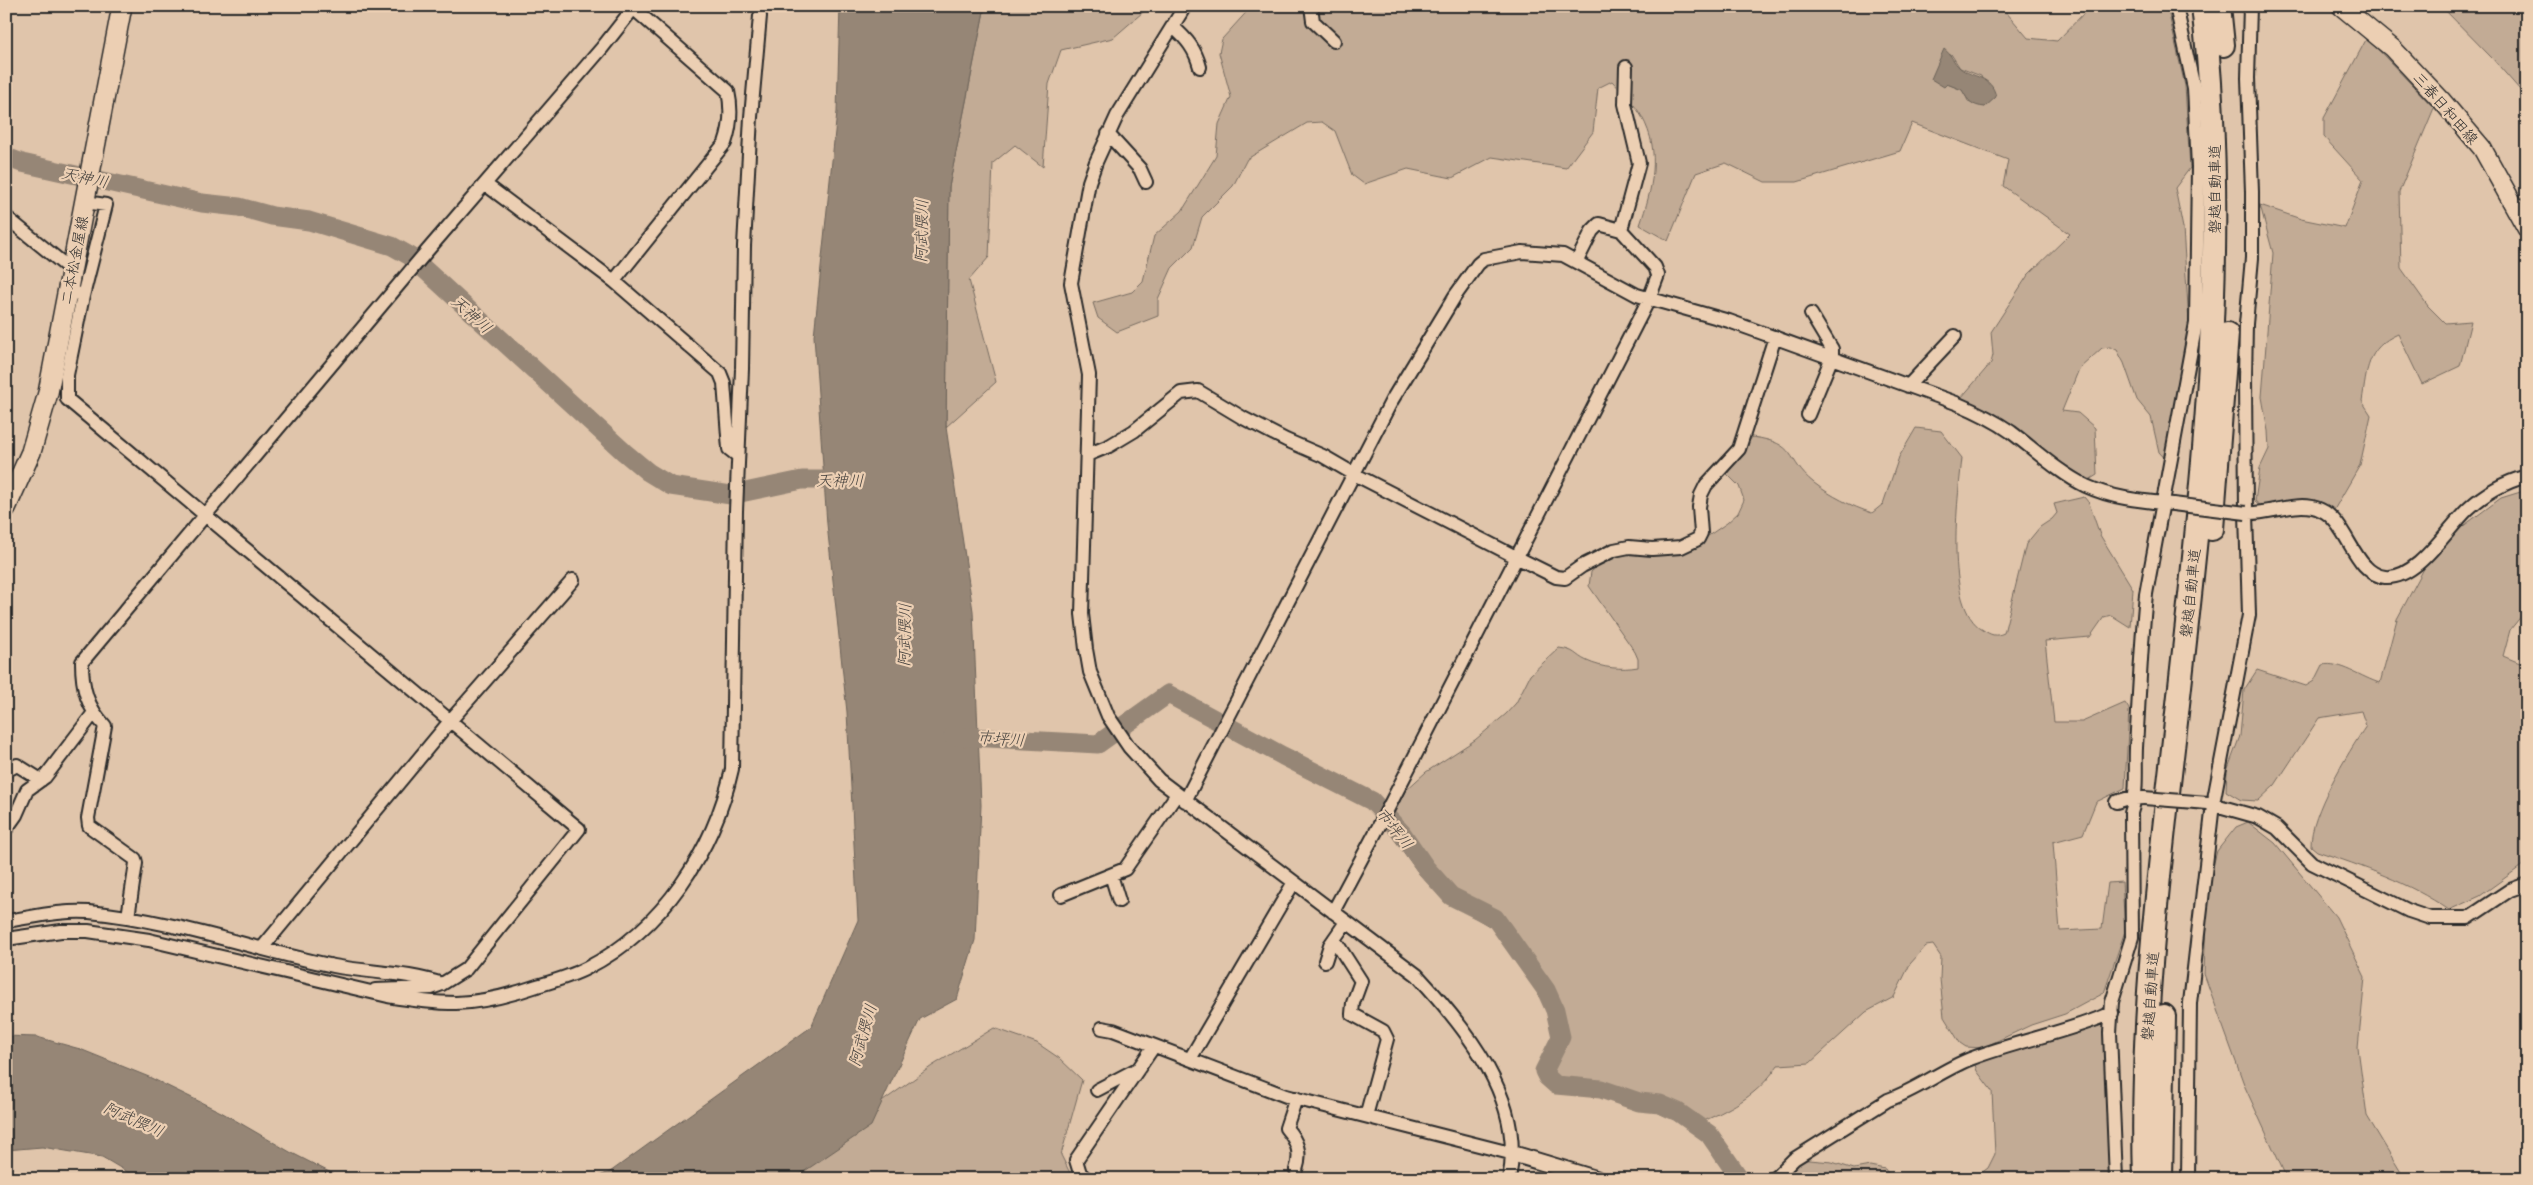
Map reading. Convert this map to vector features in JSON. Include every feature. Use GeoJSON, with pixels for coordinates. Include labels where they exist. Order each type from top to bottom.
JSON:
{"type":"FeatureCollection","features":[{"type":"Feature","properties":{"kind":"highway","name":"磐越自動車道"},"geometry":{"type":"LineString","coordinates":[[2145,1179],[2147,1048],[2151,974],[2162,845],[2198,518],[2212,326],[2215,210],[2213,124],[2203,6]]}},
{"type":"Feature","properties":{"kind":"highway","name":"磐越自動車道"},"geometry":{"type":"LineString","coordinates":[[2161,1179],[2163,1046],[2167,969],[2177,847],[2213,517],[2227,334],[2230,206],[2228,122],[2219,6]]}},
{"type":"Feature","properties":{"kind":"main road","name":"二本松金屋線"},"geometry":{"type":"LineString","coordinates":[[6,508],[24,471],[42,418],[76,293],[71,270],[122,6]]}},
{"type":"Feature","properties":{"kind":"main road","name":"三春日和田線"},"geometry":{"type":"LineString","coordinates":[[2341,6],[2392,48],[2442,101],[2482,148],[2527,229]]}},
{"type":"Feature","properties":{"kind":"street"},"geometry":{"type":"LineString","coordinates":[[1185,6],[1174,27],[1149,62],[1108,134],[1089,182],[1071,282],[1089,375],[1082,614],[1090,672],[1108,716],[1119,734],[1143,764],[1181,798],[1416,976],[1446,1007],[1500,1090],[1507,1112],[1514,1154],[1509,1179]]}},
{"type":"Feature","properties":{"kind":"street"},"geometry":{"type":"LineString","coordinates":[[1310,6],[1314,21],[1334,41]]}},
{"type":"Feature","properties":{"kind":"street"},"geometry":{"type":"LineString","coordinates":[[2116,1179],[2110,1077],[2112,1002],[2132,937],[2131,813],[2140,798],[2135,773],[2146,594],[2168,504],[2196,323],[2198,167],[2194,88],[2176,6]]}},
{"type":"Feature","properties":{"kind":"street"},"geometry":{"type":"LineString","coordinates":[[2188,1179],[2190,1003],[2210,804],[2249,615],[2246,513],[2246,324],[2252,258],[2248,78],[2250,6]]}},
{"type":"Feature","properties":{"kind":"street"},"geometry":{"type":"LineString","coordinates":[[128,917],[136,864],[135,859],[90,826],[88,818],[105,726],[93,714],[82,680],[82,662],[634,7],[728,91],[730,130],[725,143],[614,280]]}},
{"type":"Feature","properties":{"kind":"street"},"geometry":{"type":"LineString","coordinates":[[6,938],[62,931],[111,933],[150,940],[368,991],[420,1001],[455,1003],[504,997],[563,978],[586,968],[612,953],[637,933],[662,908],[688,874],[708,840],[728,787],[732,769],[744,246],[751,116],[760,16]]}},
{"type":"Feature","properties":{"kind":"street"},"geometry":{"type":"LineString","coordinates":[[1174,27],[1195,52],[1200,67]]}},
{"type":"Feature","properties":{"kind":"street"},"geometry":{"type":"LineString","coordinates":[[1622,230],[1639,163],[1625,104],[1626,67]]}},
{"type":"Feature","properties":{"kind":"street"},"geometry":{"type":"LineString","coordinates":[[1108,134],[1140,169],[1146,182]]}},
{"type":"Feature","properties":{"kind":"street"},"geometry":{"type":"LineString","coordinates":[[485,184],[614,280],[720,373],[724,383],[728,449],[738,456]]}},
{"type":"Feature","properties":{"kind":"street"},"geometry":{"type":"LineString","coordinates":[[86,200],[106,206],[76,293],[67,375],[67,399],[579,829],[466,969],[442,984],[431,988],[385,988],[368,991]]}},
{"type":"Feature","properties":{"kind":"street"},"geometry":{"type":"LineString","coordinates":[[6,217],[71,270]]}},
{"type":"Feature","properties":{"kind":"street"},"geometry":{"type":"LineString","coordinates":[[1333,912],[1649,299],[1658,275],[1655,267],[1622,230],[1599,224],[1592,231],[1577,261]]}},
{"type":"Feature","properties":{"kind":"street"},"geometry":{"type":"LineString","coordinates":[[1060,895],[1126,869],[1181,798],[1433,330],[1478,264],[1490,257],[1522,252],[1551,252],[1577,261],[1622,289],[1649,299],[1729,320],[1832,357],[1983,415],[2086,486],[2132,500],[2246,513],[2266,513],[2294,506],[2320,509],[2340,528],[2364,565],[2383,577],[2406,572],[2422,560],[2476,502],[2500,487],[2527,476]]}},
{"type":"Feature","properties":{"kind":"street"},"geometry":{"type":"LineString","coordinates":[[1808,415],[1832,357],[1832,349],[1810,314]]}},
{"type":"Feature","properties":{"kind":"street"},"geometry":{"type":"LineString","coordinates":[[1908,386],[1955,336]]}},
{"type":"Feature","properties":{"kind":"street"},"geometry":{"type":"LineString","coordinates":[[1087,455],[1109,446],[1134,430],[1181,393],[1198,391],[1243,418],[1286,440],[1323,456],[1354,474],[1556,577],[1565,578],[1582,566],[1614,550],[1629,547],[1675,548],[1696,540],[1701,533],[1698,508],[1701,495],[1706,485],[1739,449],[1775,337]]}},
{"type":"Feature","properties":{"kind":"street"},"geometry":{"type":"LineString","coordinates":[[262,948],[450,721],[573,580]]}},
{"type":"Feature","properties":{"kind":"street"},"geometry":{"type":"LineString","coordinates":[[6,829],[16,815],[27,790],[42,780],[93,714]]}},
{"type":"Feature","properties":{"kind":"street"},"geometry":{"type":"LineString","coordinates":[[6,771],[17,765],[42,780]]}},
{"type":"Feature","properties":{"kind":"street"},"geometry":{"type":"LineString","coordinates":[[2116,802],[2140,798],[2210,804],[2258,817],[2277,828],[2312,863],[2409,911],[2430,918],[2468,918],[2510,890],[2527,884]]}},
{"type":"Feature","properties":{"kind":"street"},"geometry":{"type":"LineString","coordinates":[[1111,875],[1119,901]]}},
{"type":"Feature","properties":{"kind":"street"},"geometry":{"type":"LineString","coordinates":[[1190,1059],[1294,882]]}},
{"type":"Feature","properties":{"kind":"street"},"geometry":{"type":"LineString","coordinates":[[6,921],[88,912],[128,917],[336,966],[428,979],[442,984]]}},
{"type":"Feature","properties":{"kind":"street"},"geometry":{"type":"LineString","coordinates":[[1325,961],[1334,939],[1346,922]]}},
{"type":"Feature","properties":{"kind":"street"},"geometry":{"type":"LineString","coordinates":[[1334,939],[1361,980],[1353,1003],[1352,1014],[1383,1031],[1387,1039],[1366,1116]]}},
{"type":"Feature","properties":{"kind":"street"},"geometry":{"type":"LineString","coordinates":[[1774,1179],[1794,1159],[1824,1142],[1888,1100],[1902,1095],[1948,1068],[1973,1058],[2080,1026],[2112,1014]]}},
{"type":"Feature","properties":{"kind":"street"},"geometry":{"type":"LineString","coordinates":[[1102,1028],[1113,1030],[1259,1087],[1514,1154],[1597,1179]]}},
{"type":"Feature","properties":{"kind":"street"},"geometry":{"type":"LineString","coordinates":[[1087,1179],[1080,1173],[1076,1160],[1154,1046]]}},
{"type":"Feature","properties":{"kind":"street"},"geometry":{"type":"LineString","coordinates":[[1097,1090],[1139,1068]]}},
{"type":"Feature","properties":{"kind":"street"},"geometry":{"type":"LineString","coordinates":[[1296,1098],[1286,1128],[1295,1139],[1298,1149],[1299,1163],[1296,1170]]}},
{"type":"Feature","properties":{"kind":"shaded area"},"geometry":{"type":"Polygon","coordinates":[[[985,6],[1150,6],[1113,38],[1061,50],[1049,84],[1043,167],[1015,145],[993,163],[989,257],[969,280],[996,382],[946,427],[949,187],[985,6]]]}},
{"type":"Feature","properties":{"kind":"shaded area"},"geometry":{"type":"Polygon","coordinates":[[[1252,6],[2001,6],[2028,38],[2057,41],[2087,10],[2088,6],[2167,6],[2185,86],[2190,168],[2175,188],[2183,228],[2189,323],[2169,463],[2159,452],[2151,417],[2137,400],[2124,363],[2117,350],[2110,347],[2102,348],[2079,369],[2062,411],[2078,413],[2095,428],[2097,475],[2089,480],[1961,398],[1991,363],[1993,355],[1991,332],[2028,275],[2070,234],[2003,186],[2008,160],[1912,123],[1900,151],[1797,182],[1765,182],[1726,163],[1696,173],[1668,241],[1640,225],[1653,171],[1652,144],[1648,130],[1639,112],[1612,81],[1598,88],[1593,132],[1566,168],[1492,157],[1452,178],[1408,169],[1364,184],[1352,175],[1335,131],[1322,122],[1307,123],[1247,159],[1233,186],[1202,217],[1193,247],[1172,268],[1158,299],[1158,316],[1117,332],[1098,318],[1093,303],[1132,292],[1143,281],[1154,236],[1182,211],[1216,156],[1219,124],[1231,97],[1219,53],[1222,39],[1252,6]],[[1951,54],[1947,84],[1963,90],[1968,101],[1985,107],[1990,101],[1981,76],[1960,68],[1951,54]]]}},
{"type":"Feature","properties":{"kind":"shaded area"},"geometry":{"type":"Polygon","coordinates":[[[2441,6],[2527,6],[2527,98],[2492,58],[2441,6]]]}},
{"type":"Feature","properties":{"kind":"shaded area"},"geometry":{"type":"Polygon","coordinates":[[[2367,38],[2434,108],[2399,192],[2401,268],[2428,306],[2445,323],[2471,321],[2460,366],[2422,384],[2398,334],[2387,340],[2374,353],[2367,370],[2362,401],[2371,415],[2360,465],[2334,510],[2314,500],[2282,502],[2262,507],[2255,501],[2260,468],[2269,449],[2262,397],[2273,253],[2260,205],[2301,219],[2345,228],[2363,180],[2324,137],[2324,118],[2367,38]]]}},
{"type":"Feature","properties":{"kind":"shaded area"},"geometry":{"type":"Polygon","coordinates":[[[1916,428],[1941,431],[1962,458],[1956,524],[1958,576],[1962,599],[1970,618],[1983,630],[1993,635],[2004,633],[2026,544],[2040,527],[2057,513],[2054,504],[2084,497],[2089,503],[2100,535],[2133,589],[2130,627],[2111,615],[2104,617],[2090,637],[2045,641],[2054,722],[2082,722],[2125,703],[2129,709],[2125,788],[2096,802],[2083,834],[2053,842],[2060,931],[2102,929],[2108,883],[2122,882],[2125,931],[2104,993],[2065,1014],[2031,1025],[1982,1048],[1966,1047],[1960,1043],[1944,1017],[1940,979],[1941,957],[1933,945],[1926,946],[1910,964],[1894,997],[1866,1012],[1810,1063],[1778,1065],[1762,1084],[1745,1099],[1704,1121],[1697,1122],[1670,1108],[1622,1098],[1595,1085],[1557,1076],[1548,1064],[1558,1030],[1532,971],[1496,930],[1443,899],[1420,875],[1387,829],[1405,791],[1426,772],[1475,740],[1506,714],[1516,703],[1530,675],[1559,648],[1572,651],[1587,661],[1606,667],[1638,667],[1638,659],[1635,652],[1589,586],[1591,572],[1603,561],[1624,552],[1689,549],[1727,523],[1738,513],[1744,500],[1739,486],[1727,474],[1752,437],[1777,443],[1785,448],[1805,475],[1814,483],[1842,500],[1872,513],[1883,504],[1899,457],[1916,428]]]}},
{"type":"Feature","properties":{"kind":"shaded area"},"geometry":{"type":"Polygon","coordinates":[[[2527,490],[2527,609],[2510,630],[2503,656],[2527,666],[2527,862],[2480,896],[2449,910],[2402,883],[2317,851],[2311,846],[2312,833],[2323,801],[2340,767],[2366,726],[2361,711],[2319,718],[2275,785],[2258,801],[2241,800],[2226,791],[2227,771],[2240,736],[2244,690],[2257,670],[2306,686],[2314,681],[2322,665],[2329,664],[2337,665],[2380,683],[2397,619],[2427,563],[2462,527],[2501,498],[2527,490]]]}},
{"type":"Feature","properties":{"kind":"shaded area"},"geometry":{"type":"Polygon","coordinates":[[[2248,822],[2275,843],[2336,917],[2365,977],[2358,1048],[2367,1116],[2402,1174],[2401,1179],[2287,1179],[2245,1087],[2204,974],[2207,889],[2217,851],[2236,827],[2248,822]]]}},
{"type":"Feature","properties":{"kind":"shaded area"},"geometry":{"type":"Polygon","coordinates":[[[2110,1004],[2115,1179],[1973,1179],[1988,1168],[1995,1154],[1992,1091],[1977,1071],[1973,1059],[2029,1047],[2110,1004]]]}},
{"type":"Feature","properties":{"kind":"shaded area"},"geometry":{"type":"Polygon","coordinates":[[[994,1028],[1037,1043],[1059,1058],[1082,1080],[1061,1155],[1073,1179],[774,1179],[932,1066],[994,1028]]]}},
{"type":"Feature","properties":{"kind":"shaded area"},"geometry":{"type":"Polygon","coordinates":[[[1798,1159],[1832,1162],[1854,1169],[1870,1166],[1885,1169],[1892,1179],[1764,1179],[1765,1175],[1777,1166],[1798,1159]]]}},
{"type":"Feature","properties":{"kind":"water","name":"阿武隈川"},"geometry":{"type":"Polygon","coordinates":[[[840,6],[985,6],[949,187],[946,427],[973,611],[981,805],[975,940],[957,999],[920,1019],[871,1126],[793,1179],[591,1179],[610,1172],[811,1027],[858,920],[847,712],[827,524],[814,336],[837,112],[840,6]]]}},
{"type":"Feature","properties":{"kind":"water"},"geometry":{"type":"Polygon","coordinates":[[[1944,49],[1960,68],[1986,81],[1994,90],[1996,97],[1985,107],[1971,102],[1962,90],[1947,84],[1944,87],[1931,79],[1944,49]]]}},
{"type":"Feature","properties":{"kind":"water","name":"阿武隈川"},"geometry":{"type":"Polygon","coordinates":[[[6,1036],[37,1037],[80,1049],[149,1077],[221,1112],[290,1152],[343,1179],[139,1179],[102,1157],[42,1147],[6,1150],[6,1036]]]}},
{"type":"Feature","properties":{"kind":"waterway","name":"天神川"},"geometry":{"type":"LineString","coordinates":[[6,157],[22,163],[202,203],[239,207],[272,216],[309,221],[392,246],[410,256],[624,452],[648,472],[671,486],[731,495],[802,480],[849,480]]}},
{"type":"Feature","properties":{"kind":"waterway","name":"市坪川"},"geometry":{"type":"LineString","coordinates":[[953,736],[1098,744],[1168,694],[1372,801],[1402,833],[1426,868],[1451,896],[1495,918],[1546,990],[1555,1010],[1561,1037],[1544,1071],[1547,1077],[1556,1085],[1601,1089],[1639,1102],[1660,1104],[1678,1112],[1709,1134],[1740,1179]]}}]}
